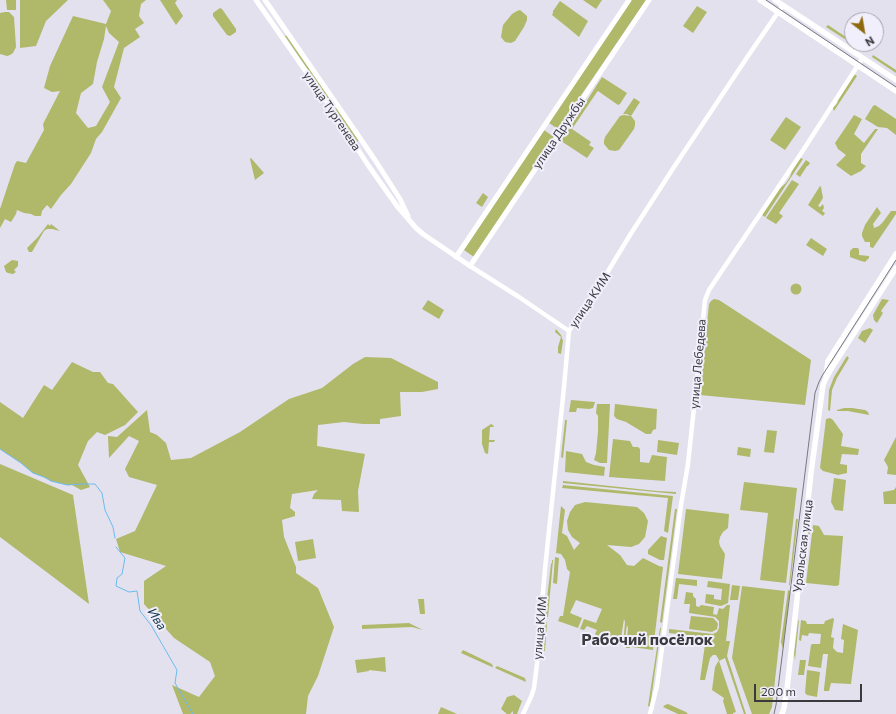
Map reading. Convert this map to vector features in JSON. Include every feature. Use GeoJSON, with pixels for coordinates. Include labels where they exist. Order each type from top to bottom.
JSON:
{"type":"FeatureCollection","features":[{"type":"Feature","properties":{"kind":"main road","name":"улица Тургенева"},"geometry":{"type":"LineString","coordinates":[[256,0],[330,108],[354,146],[399,204]]}},
{"type":"Feature","properties":{"kind":"main road","name":"улица Тургенева"},"geometry":{"type":"LineString","coordinates":[[265,0],[362,141],[410,221],[423,234],[470,266]]}},
{"type":"Feature","properties":{"kind":"main road","name":"улица Дружбы"},"geometry":{"type":"LineString","coordinates":[[456,257],[629,0]]}},
{"type":"Feature","properties":{"kind":"main road","name":"улица Дружбы"},"geometry":{"type":"LineString","coordinates":[[470,266],[649,0]]}},
{"type":"Feature","properties":{"kind":"main road"},"geometry":{"type":"LineString","coordinates":[[760,0],[896,91]]}},
{"type":"Feature","properties":{"kind":"main road"},"geometry":{"type":"LineString","coordinates":[[775,0],[896,80]]}},
{"type":"Feature","properties":{"kind":"main road"},"geometry":{"type":"LineString","coordinates":[[281,36],[288,32]]}},
{"type":"Feature","properties":{"kind":"main road"},"geometry":{"type":"LineString","coordinates":[[330,108],[337,104]]}},
{"type":"Feature","properties":{"kind":"main road"},"geometry":{"type":"LineString","coordinates":[[354,146],[362,141]]}},
{"type":"Feature","properties":{"kind":"main road","name":"Уральская улица"},"geometry":{"type":"LineString","coordinates":[[826,378],[828,361],[896,254]]}},
{"type":"Feature","properties":{"kind":"main road","name":"Уральская улица"},"geometry":{"type":"LineString","coordinates":[[782,714],[787,684],[823,385],[896,268]]}},
{"type":"Feature","properties":{"kind":"street","name":"улица КИМ"},"geometry":{"type":"LineString","coordinates":[[523,714],[534,688],[537,664],[569,331],[674,167],[784,6]]}},
{"type":"Feature","properties":{"kind":"street","name":"улица Лебедева"},"geometry":{"type":"LineString","coordinates":[[650,714],[657,686],[682,498],[688,464],[705,300],[709,290],[800,155],[862,58]]}},
{"type":"Feature","properties":{"kind":"street","name":"улица Тургенева"},"geometry":{"type":"LineString","coordinates":[[470,266],[569,331]]}},
{"type":"Feature","properties":{"kind":"green space"},"geometry":{"type":"Polygon","coordinates":[[[6,0],[16,0],[16,10],[7,10],[6,0]]]}},
{"type":"Feature","properties":{"kind":"green space"},"geometry":{"type":"Polygon","coordinates":[[[20,0],[68,0],[46,21],[36,46],[20,48],[20,0]]]}},
{"type":"Feature","properties":{"kind":"green space"},"geometry":{"type":"Polygon","coordinates":[[[103,0],[146,0],[141,4],[139,16],[144,23],[135,29],[140,37],[124,48],[114,87],[121,98],[102,132],[96,139],[91,153],[71,184],[51,209],[47,205],[42,211],[41,216],[35,216],[17,210],[11,222],[5,219],[0,228],[0,209],[15,164],[17,161],[26,163],[44,130],[43,124],[60,91],[52,92],[44,88],[50,66],[73,16],[106,24],[111,11],[103,0]],[[106,26],[93,84],[81,93],[76,113],[88,128],[96,126],[110,102],[102,87],[119,42],[109,33],[106,26]]]}},
{"type":"Feature","properties":{"kind":"green space"},"geometry":{"type":"Polygon","coordinates":[[[160,0],[177,0],[175,3],[183,16],[176,25],[160,0]]]}},
{"type":"Feature","properties":{"kind":"green space"},"geometry":{"type":"Polygon","coordinates":[[[583,0],[602,0],[596,9],[583,0]]]}},
{"type":"Feature","properties":{"kind":"green space"},"geometry":{"type":"Polygon","coordinates":[[[631,0],[646,0],[558,129],[549,123],[631,0]]]}},
{"type":"Feature","properties":{"kind":"green space"},"geometry":{"type":"Polygon","coordinates":[[[560,1],[588,21],[579,37],[552,15],[560,1]]]}},
{"type":"Feature","properties":{"kind":"green space"},"geometry":{"type":"Polygon","coordinates":[[[697,6],[707,12],[693,33],[683,26],[697,6]]]}},
{"type":"Feature","properties":{"kind":"green space"},"geometry":{"type":"Polygon","coordinates":[[[220,8],[236,29],[236,32],[230,36],[227,35],[213,16],[213,13],[220,8]]]}},
{"type":"Feature","properties":{"kind":"green space"},"geometry":{"type":"Polygon","coordinates":[[[520,10],[527,16],[524,27],[515,41],[511,43],[505,42],[501,37],[503,25],[512,14],[520,10]]]}},
{"type":"Feature","properties":{"kind":"green space"},"geometry":{"type":"Polygon","coordinates":[[[9,12],[14,17],[16,47],[13,53],[7,56],[0,54],[0,13],[9,12]]]}},
{"type":"Feature","properties":{"kind":"green space"},"geometry":{"type":"Polygon","coordinates":[[[828,25],[844,36],[844,39],[826,27],[828,25]]]}},
{"type":"Feature","properties":{"kind":"green space"},"geometry":{"type":"Polygon","coordinates":[[[287,35],[333,103],[331,104],[285,36],[287,35]]]}},
{"type":"Feature","properties":{"kind":"green space"},"geometry":{"type":"Polygon","coordinates":[[[873,55],[896,70],[896,73],[872,57],[873,55]]]}},
{"type":"Feature","properties":{"kind":"green space"},"geometry":{"type":"Polygon","coordinates":[[[854,74],[857,76],[834,111],[834,106],[838,102],[837,101],[854,74]]]}},
{"type":"Feature","properties":{"kind":"green space"},"geometry":{"type":"Polygon","coordinates":[[[602,77],[627,93],[618,105],[598,91],[572,129],[591,142],[589,145],[594,148],[587,158],[561,141],[602,77]]]}},
{"type":"Feature","properties":{"kind":"green space"},"geometry":{"type":"Polygon","coordinates":[[[634,98],[640,102],[631,116],[623,114],[634,98]]]}},
{"type":"Feature","properties":{"kind":"green space"},"geometry":{"type":"Polygon","coordinates":[[[875,105],[896,119],[896,135],[887,128],[878,127],[865,119],[875,105]]]}},
{"type":"Feature","properties":{"kind":"green space"},"geometry":{"type":"Polygon","coordinates":[[[337,107],[359,140],[357,142],[335,109],[337,107]]]}},
{"type":"Feature","properties":{"kind":"green space"},"geometry":{"type":"Polygon","coordinates":[[[854,115],[862,119],[854,134],[864,143],[875,129],[878,129],[861,154],[861,163],[866,166],[861,171],[851,176],[836,165],[846,155],[838,149],[835,143],[854,115]]]}},
{"type":"Feature","properties":{"kind":"green space"},"geometry":{"type":"Polygon","coordinates":[[[620,116],[631,116],[635,121],[634,129],[619,150],[609,150],[604,144],[605,137],[620,116]]]}},
{"type":"Feature","properties":{"kind":"green space"},"geometry":{"type":"Polygon","coordinates":[[[786,117],[801,127],[785,150],[770,140],[786,117]]]}},
{"type":"Feature","properties":{"kind":"green space"},"geometry":{"type":"Polygon","coordinates":[[[544,130],[554,137],[474,257],[464,250],[544,130]]]}},
{"type":"Feature","properties":{"kind":"green space"},"geometry":{"type":"Polygon","coordinates":[[[251,158],[264,173],[255,180],[250,159],[251,158]]]}},
{"type":"Feature","properties":{"kind":"green space"},"geometry":{"type":"Polygon","coordinates":[[[800,158],[803,159],[765,217],[762,215],[779,189],[790,177],[800,158]]]}},
{"type":"Feature","properties":{"kind":"green space"},"geometry":{"type":"Polygon","coordinates":[[[806,160],[810,163],[800,177],[796,174],[806,160]]]}},
{"type":"Feature","properties":{"kind":"green space"},"geometry":{"type":"Polygon","coordinates":[[[792,180],[799,184],[779,213],[783,216],[776,224],[766,218],[792,180]]]}},
{"type":"Feature","properties":{"kind":"green space"},"geometry":{"type":"Polygon","coordinates":[[[820,186],[823,198],[818,206],[820,207],[823,204],[824,208],[822,211],[825,213],[823,216],[808,205],[820,186]]]}},
{"type":"Feature","properties":{"kind":"green space"},"geometry":{"type":"Polygon","coordinates":[[[483,193],[488,197],[482,207],[476,203],[483,193]]]}},
{"type":"Feature","properties":{"kind":"green space"},"geometry":{"type":"Polygon","coordinates":[[[877,207],[881,213],[873,224],[874,228],[883,222],[891,211],[896,211],[896,214],[873,248],[870,247],[870,242],[865,242],[862,233],[865,225],[877,207]]]}},
{"type":"Feature","properties":{"kind":"green space"},"geometry":{"type":"Polygon","coordinates":[[[48,224],[50,226],[51,224],[60,231],[47,229],[44,231],[32,252],[29,252],[27,248],[48,224]]]}},
{"type":"Feature","properties":{"kind":"green space"},"geometry":{"type":"Polygon","coordinates":[[[811,238],[827,249],[823,256],[806,245],[811,238]]]}},
{"type":"Feature","properties":{"kind":"green space"},"geometry":{"type":"Polygon","coordinates":[[[853,248],[858,248],[859,255],[869,256],[869,258],[865,262],[850,257],[850,251],[853,248]]]}},
{"type":"Feature","properties":{"kind":"green space"},"geometry":{"type":"Polygon","coordinates":[[[12,260],[18,261],[18,266],[14,270],[16,272],[13,274],[6,272],[4,266],[12,260]]]}},
{"type":"Feature","properties":{"kind":"green space"},"geometry":{"type":"Polygon","coordinates":[[[794,284],[798,284],[800,285],[800,293],[794,294],[791,291],[791,287],[794,284]]]}},
{"type":"Feature","properties":{"kind":"green space"},"geometry":{"type":"Polygon","coordinates":[[[714,299],[719,300],[811,360],[805,405],[700,395],[709,304],[714,299]]]}},
{"type":"Feature","properties":{"kind":"green space"},"geometry":{"type":"Polygon","coordinates":[[[882,299],[889,300],[881,311],[883,313],[877,323],[874,320],[873,315],[882,299]]]}},
{"type":"Feature","properties":{"kind":"green space"},"geometry":{"type":"Polygon","coordinates":[[[428,300],[444,310],[439,319],[422,309],[428,300]]]}},
{"type":"Feature","properties":{"kind":"green space"},"geometry":{"type":"Polygon","coordinates":[[[870,328],[873,330],[865,343],[858,338],[862,331],[870,328]]]}},
{"type":"Feature","properties":{"kind":"green space"},"geometry":{"type":"Polygon","coordinates":[[[556,329],[561,335],[563,341],[561,354],[558,353],[558,347],[561,337],[555,332],[556,329]]]}},
{"type":"Feature","properties":{"kind":"green space"},"geometry":{"type":"Polygon","coordinates":[[[847,356],[849,358],[837,378],[832,390],[830,411],[828,410],[829,390],[834,377],[847,356]]]}},
{"type":"Feature","properties":{"kind":"green space"},"geometry":{"type":"Polygon","coordinates":[[[365,357],[391,358],[438,382],[438,389],[422,392],[400,392],[401,416],[380,419],[380,424],[344,422],[318,425],[317,446],[365,454],[358,491],[359,512],[342,511],[341,500],[312,499],[318,490],[292,494],[290,508],[295,512],[295,516],[282,520],[284,537],[296,567],[296,573],[318,588],[334,627],[318,676],[308,696],[306,714],[183,714],[172,685],[199,697],[215,676],[210,662],[174,638],[144,604],[144,581],[166,566],[120,552],[116,539],[135,531],[157,485],[129,477],[125,469],[139,441],[129,436],[109,458],[108,436],[117,437],[147,410],[150,432],[157,435],[166,443],[171,460],[191,458],[240,432],[289,399],[322,388],[353,364],[365,357]]]}},
{"type":"Feature","properties":{"kind":"green space"},"geometry":{"type":"Polygon","coordinates":[[[72,362],[93,372],[100,372],[108,383],[113,384],[138,412],[125,425],[105,435],[97,432],[88,441],[78,465],[90,487],[81,490],[72,485],[51,481],[33,473],[0,449],[0,402],[23,418],[44,385],[52,390],[72,362]]]}},
{"type":"Feature","properties":{"kind":"green space"},"geometry":{"type":"Polygon","coordinates":[[[571,400],[595,402],[593,408],[577,408],[576,412],[569,412],[571,400]]]}},
{"type":"Feature","properties":{"kind":"green space"},"geometry":{"type":"Polygon","coordinates":[[[597,404],[610,404],[607,463],[600,463],[594,460],[598,431],[598,416],[596,413],[597,404]]]}},
{"type":"Feature","properties":{"kind":"green space"},"geometry":{"type":"Polygon","coordinates":[[[615,404],[657,409],[656,429],[653,430],[651,434],[646,434],[626,422],[617,419],[614,416],[615,404]]]}},
{"type":"Feature","properties":{"kind":"green space"},"geometry":{"type":"Polygon","coordinates":[[[844,408],[865,410],[869,415],[848,411],[837,411],[844,408]]]}},
{"type":"Feature","properties":{"kind":"green space"},"geometry":{"type":"Polygon","coordinates":[[[830,418],[843,434],[841,446],[859,449],[858,455],[842,454],[840,464],[847,465],[847,473],[838,475],[823,471],[820,468],[826,419],[830,418]]]}},
{"type":"Feature","properties":{"kind":"green space"},"geometry":{"type":"Polygon","coordinates":[[[565,420],[567,420],[563,458],[561,457],[565,420]]]}},
{"type":"Feature","properties":{"kind":"green space"},"geometry":{"type":"Polygon","coordinates":[[[491,424],[494,427],[490,427],[489,440],[495,440],[494,442],[489,442],[488,454],[485,453],[482,444],[482,430],[491,424]]]}},
{"type":"Feature","properties":{"kind":"green space"},"geometry":{"type":"Polygon","coordinates":[[[767,430],[777,431],[774,453],[764,452],[767,430]]]}},
{"type":"Feature","properties":{"kind":"green space"},"geometry":{"type":"Polygon","coordinates":[[[896,437],[896,475],[887,474],[888,467],[884,460],[896,437]]]}},
{"type":"Feature","properties":{"kind":"green space"},"geometry":{"type":"Polygon","coordinates":[[[613,439],[630,441],[633,447],[638,447],[640,449],[640,462],[649,463],[652,455],[667,457],[665,481],[609,477],[613,439]]]}},
{"type":"Feature","properties":{"kind":"green space"},"geometry":{"type":"Polygon","coordinates":[[[658,440],[679,443],[677,455],[657,452],[658,440]]]}},
{"type":"Feature","properties":{"kind":"green space"},"geometry":{"type":"Polygon","coordinates":[[[738,447],[751,449],[750,457],[737,455],[738,447]]]}},
{"type":"Feature","properties":{"kind":"green space"},"geometry":{"type":"Polygon","coordinates":[[[566,451],[582,454],[586,462],[605,467],[604,476],[565,472],[566,451]]]}},
{"type":"Feature","properties":{"kind":"green space"},"geometry":{"type":"Polygon","coordinates":[[[0,464],[73,495],[89,604],[0,537],[0,464]]]}},
{"type":"Feature","properties":{"kind":"green space"},"geometry":{"type":"Polygon","coordinates":[[[834,478],[846,480],[843,511],[835,510],[831,502],[834,478]]]}},
{"type":"Feature","properties":{"kind":"green space"},"geometry":{"type":"Polygon","coordinates":[[[563,481],[676,492],[676,494],[563,483],[563,481]]]}},
{"type":"Feature","properties":{"kind":"green space"},"geometry":{"type":"Polygon","coordinates":[[[744,482],[797,488],[786,583],[760,580],[768,513],[740,510],[744,482]]]}},
{"type":"Feature","properties":{"kind":"green space"},"geometry":{"type":"Polygon","coordinates":[[[563,485],[673,496],[668,533],[664,531],[668,498],[562,488],[563,485]]]}},
{"type":"Feature","properties":{"kind":"green space"},"geometry":{"type":"Polygon","coordinates":[[[896,487],[896,504],[884,504],[883,492],[894,490],[896,487]]]}},
{"type":"Feature","properties":{"kind":"green space"},"geometry":{"type":"Polygon","coordinates":[[[585,502],[637,507],[644,513],[648,521],[645,537],[639,544],[631,547],[607,545],[620,555],[627,565],[634,566],[643,558],[663,567],[653,650],[632,647],[626,648],[627,625],[624,646],[623,645],[624,619],[620,645],[597,636],[595,634],[597,630],[587,626],[584,630],[580,629],[584,619],[596,623],[602,609],[576,600],[570,613],[582,618],[578,628],[558,621],[560,616],[563,616],[570,572],[567,569],[565,560],[561,554],[556,553],[561,506],[565,510],[562,533],[567,536],[574,550],[580,543],[572,537],[568,530],[567,521],[570,512],[575,505],[585,502]]]}},
{"type":"Feature","properties":{"kind":"green space"},"geometry":{"type":"Polygon","coordinates":[[[675,509],[677,509],[662,623],[660,622],[675,509]]]}},
{"type":"Feature","properties":{"kind":"green space"},"geometry":{"type":"Polygon","coordinates":[[[686,509],[729,514],[728,528],[723,532],[719,542],[725,554],[722,579],[678,574],[686,509]]]}},
{"type":"Feature","properties":{"kind":"green space"},"geometry":{"type":"Polygon","coordinates":[[[796,519],[798,519],[789,585],[796,519]]]}},
{"type":"Feature","properties":{"kind":"green space"},"geometry":{"type":"Polygon","coordinates":[[[811,524],[804,583],[802,581],[811,524]]]}},
{"type":"Feature","properties":{"kind":"green space"},"geometry":{"type":"Polygon","coordinates":[[[813,525],[819,526],[824,535],[843,536],[839,585],[806,583],[813,525]]]}},
{"type":"Feature","properties":{"kind":"green space"},"geometry":{"type":"Polygon","coordinates":[[[661,536],[667,538],[664,560],[660,560],[648,554],[648,550],[661,536]]]}},
{"type":"Feature","properties":{"kind":"green space"},"geometry":{"type":"Polygon","coordinates":[[[313,539],[316,558],[298,561],[295,542],[313,539]]]}},
{"type":"Feature","properties":{"kind":"green space"},"geometry":{"type":"Polygon","coordinates":[[[555,557],[559,558],[557,584],[553,583],[555,557]]]}},
{"type":"Feature","properties":{"kind":"green space"},"geometry":{"type":"Polygon","coordinates":[[[553,560],[548,617],[545,616],[553,560]]]}},
{"type":"Feature","properties":{"kind":"green space"},"geometry":{"type":"Polygon","coordinates":[[[676,578],[697,580],[697,586],[679,584],[677,599],[673,599],[676,578]]]}},
{"type":"Feature","properties":{"kind":"green space"},"geometry":{"type":"Polygon","coordinates":[[[708,581],[730,584],[728,603],[721,606],[705,603],[706,594],[714,595],[714,599],[721,600],[722,589],[707,587],[708,581]]]}},
{"type":"Feature","properties":{"kind":"green space"},"geometry":{"type":"Polygon","coordinates":[[[732,585],[740,586],[738,600],[730,600],[732,585]]]}},
{"type":"Feature","properties":{"kind":"green space"},"geometry":{"type":"Polygon","coordinates":[[[742,586],[785,591],[772,707],[769,714],[752,714],[732,658],[742,586]]]}},
{"type":"Feature","properties":{"kind":"green space"},"geometry":{"type":"Polygon","coordinates":[[[788,590],[790,591],[783,649],[781,642],[788,590]]]}},
{"type":"Feature","properties":{"kind":"green space"},"geometry":{"type":"Polygon","coordinates":[[[686,592],[693,593],[693,596],[696,599],[696,606],[699,607],[701,605],[714,607],[713,614],[717,615],[719,608],[723,609],[727,605],[730,605],[726,641],[730,641],[727,656],[746,714],[744,714],[725,658],[719,661],[736,712],[733,714],[727,714],[723,701],[724,698],[712,690],[715,667],[719,660],[716,655],[713,655],[710,658],[705,680],[700,680],[706,637],[669,633],[669,629],[713,634],[717,632],[719,628],[719,621],[715,617],[689,613],[690,604],[684,604],[686,592]]]}},
{"type":"Feature","properties":{"kind":"green space"},"geometry":{"type":"Polygon","coordinates":[[[418,599],[424,599],[425,614],[420,614],[418,599]]]}},
{"type":"Feature","properties":{"kind":"green space"},"geometry":{"type":"Polygon","coordinates":[[[691,616],[713,618],[718,624],[717,629],[712,632],[689,629],[691,616]]]}},
{"type":"Feature","properties":{"kind":"green space"},"geometry":{"type":"Polygon","coordinates":[[[833,618],[831,637],[834,638],[833,648],[837,652],[843,653],[844,640],[841,639],[843,624],[858,630],[851,684],[831,683],[829,691],[824,691],[828,654],[823,654],[821,668],[808,666],[811,645],[820,644],[821,634],[809,633],[808,636],[802,635],[801,641],[799,640],[801,620],[806,621],[807,624],[824,624],[825,621],[833,618]]]}},
{"type":"Feature","properties":{"kind":"green space"},"geometry":{"type":"Polygon","coordinates":[[[799,620],[795,660],[794,654],[799,620]]]}},
{"type":"Feature","properties":{"kind":"green space"},"geometry":{"type":"Polygon","coordinates":[[[545,622],[547,622],[545,651],[543,651],[542,644],[545,622]]]}},
{"type":"Feature","properties":{"kind":"green space"},"geometry":{"type":"Polygon","coordinates":[[[409,623],[423,630],[412,627],[362,629],[362,625],[409,623]]]}},
{"type":"Feature","properties":{"kind":"green space"},"geometry":{"type":"Polygon","coordinates":[[[661,628],[650,707],[648,706],[661,628]]]}},
{"type":"Feature","properties":{"kind":"green space"},"geometry":{"type":"Polygon","coordinates":[[[463,650],[492,664],[493,667],[461,653],[463,650]]]}},
{"type":"Feature","properties":{"kind":"green space"},"geometry":{"type":"Polygon","coordinates":[[[385,657],[386,672],[369,670],[357,673],[355,660],[385,657]]]}},
{"type":"Feature","properties":{"kind":"green space"},"geometry":{"type":"Polygon","coordinates":[[[800,660],[806,660],[804,675],[798,675],[800,660]]]}},
{"type":"Feature","properties":{"kind":"green space"},"geometry":{"type":"Polygon","coordinates":[[[497,666],[525,678],[526,682],[495,668],[497,666]]]}},
{"type":"Feature","properties":{"kind":"green space"},"geometry":{"type":"Polygon","coordinates":[[[807,670],[820,672],[817,697],[807,695],[805,693],[807,670]]]}},
{"type":"Feature","properties":{"kind":"green space"},"geometry":{"type":"Polygon","coordinates":[[[514,695],[522,701],[517,714],[513,714],[513,711],[510,714],[507,714],[501,709],[507,697],[514,695]]]}},
{"type":"Feature","properties":{"kind":"green space"},"geometry":{"type":"Polygon","coordinates":[[[668,704],[688,714],[678,714],[663,707],[668,704]]]}},
{"type":"Feature","properties":{"kind":"green space"},"geometry":{"type":"Polygon","coordinates":[[[441,707],[457,714],[438,714],[441,707]]]}},
{"type":"Feature","properties":{"kind":"waterway","name":"Ива"},"geometry":{"type":"LineString","coordinates":[[0,449],[33,473],[51,481],[67,485],[95,484],[102,493],[105,510],[113,527],[115,538]]}},
{"type":"Feature","properties":{"kind":"waterway","name":"Ива"},"geometry":{"type":"LineString","coordinates":[[116,547],[125,558],[122,574],[117,578],[116,586],[129,592],[137,591],[140,611],[151,625],[177,670],[175,683],[193,714]]}},
{"type":"Feature","properties":{"kind":"tram line"},"geometry":{"type":"LineString","coordinates":[[766,0],[896,87]]}},
{"type":"Feature","properties":{"kind":"tram line"},"geometry":{"type":"LineString","coordinates":[[774,714],[815,393],[822,376],[896,260]]}},
{"type":"Feature","properties":{"kind":"district","name":"Рабочий посёлок"},"geometry":{"type":"Point","coordinates":[647,640]}}]}
